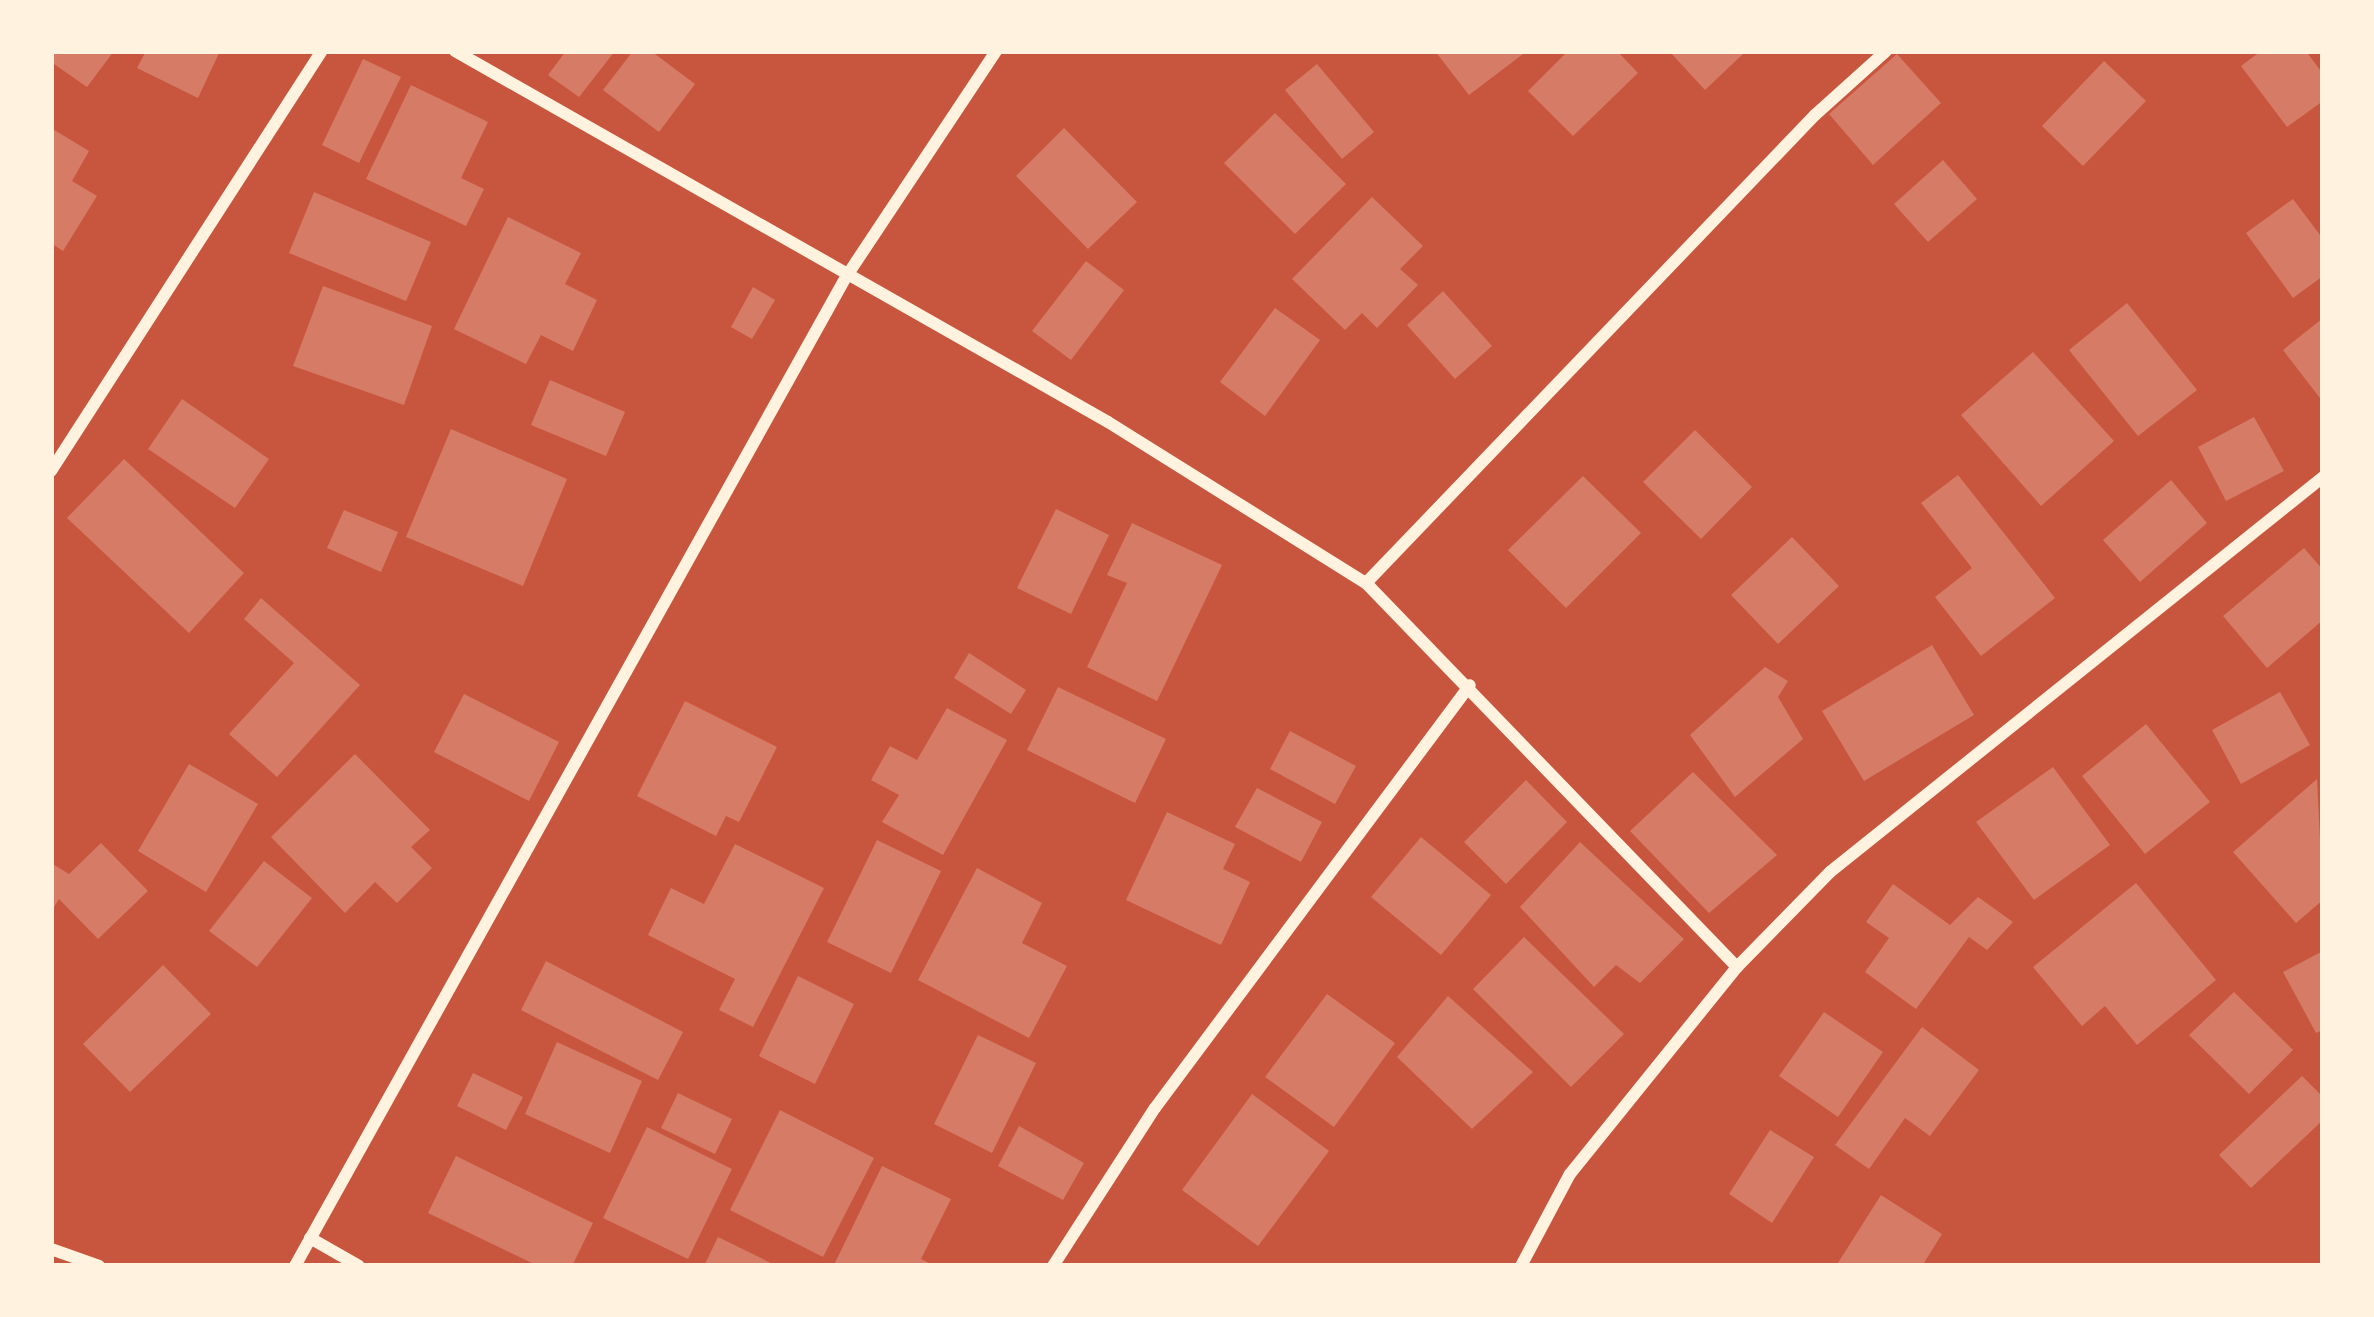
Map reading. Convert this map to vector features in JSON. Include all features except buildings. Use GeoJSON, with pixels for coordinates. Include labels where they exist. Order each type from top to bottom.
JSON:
{"type":"FeatureCollection","features":[{"type":"Feature","properties":{"kind":"street"},"geometry":{"type":"LineString","coordinates":[[51,471],[322,51]]}},
{"type":"Feature","properties":{"kind":"street"},"geometry":{"type":"LineString","coordinates":[[454,51],[1108,422],[1366,583],[1470,685],[1737,967]]}},
{"type":"Feature","properties":{"kind":"street"},"geometry":{"type":"LineString","coordinates":[[296,1266],[846,277],[996,51]]}},
{"type":"Feature","properties":{"kind":"street"},"geometry":{"type":"LineString","coordinates":[[1366,583],[1886,51]]}},
{"type":"Feature","properties":{"kind":"street"},"geometry":{"type":"LineString","coordinates":[[1521,1266],[1570,1174],[1737,967],[1830,872],[2323,477]]}},
{"type":"Feature","properties":{"kind":"street"},"geometry":{"type":"LineString","coordinates":[[1053,1266],[1169,1089],[1470,685]]}},
{"type":"Feature","properties":{"kind":"street"},"geometry":{"type":"LineString","coordinates":[[310,1238],[359,1266]]}},
{"type":"Feature","properties":{"kind":"street"},"geometry":{"type":"LineString","coordinates":[[51,1249],[99,1266]]}}]}
